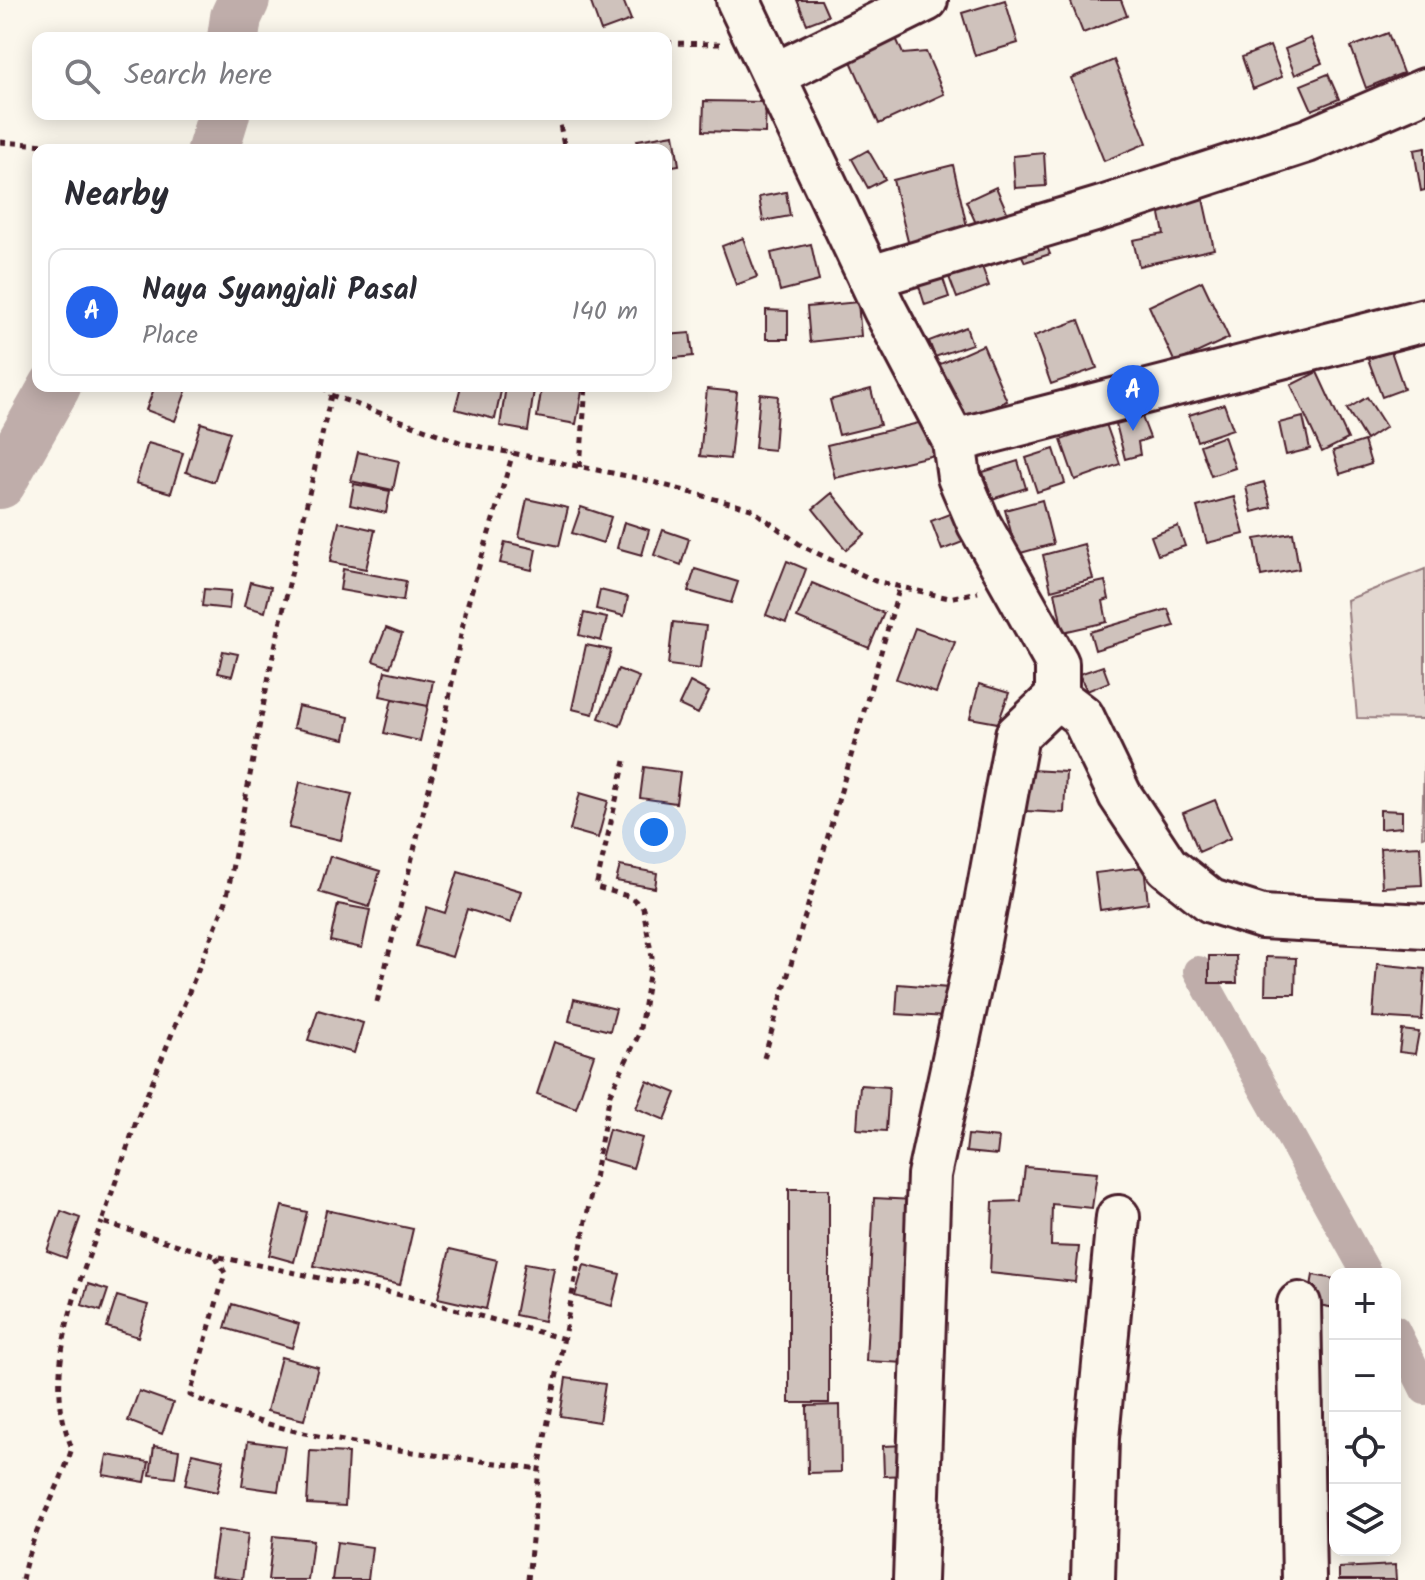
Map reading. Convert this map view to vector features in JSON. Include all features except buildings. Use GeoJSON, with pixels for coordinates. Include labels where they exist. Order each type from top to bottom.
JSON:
{"type":"FeatureCollection","features":[{"type":"Feature","properties":{"kind":"street"},"geometry":{"type":"LineString","coordinates":[[738,0],[871,277],[954,441],[959,477],[979,524],[1057,663],[1057,697],[1017,735],[977,952],[929,1175],[915,1580]]}},
{"type":"Feature","properties":{"kind":"street"},"geometry":{"type":"LineString","coordinates":[[768,60],[926,0]]}},
{"type":"Feature","properties":{"kind":"street"},"geometry":{"type":"LineString","coordinates":[[871,277],[1105,207],[1307,141],[1425,90]]}},
{"type":"Feature","properties":{"kind":"street"},"geometry":{"type":"LineString","coordinates":[[954,441],[1425,320]]}},
{"type":"Feature","properties":{"kind":"street"},"geometry":{"type":"LineString","coordinates":[[1057,697],[1082,716],[1120,795],[1167,866],[1211,901],[1262,917],[1425,926]]}},
{"type":"Feature","properties":{"kind":"street"},"geometry":{"type":"LineString","coordinates":[[1093,1580],[1097,1438],[1118,1217]]}},
{"type":"Feature","properties":{"kind":"street"},"geometry":{"type":"LineString","coordinates":[[1299,1304],[1304,1580]]}},
{"type":"Feature","properties":{"kind":"path"},"geometry":{"type":"LineString","coordinates":[[672,44],[768,60]]}},
{"type":"Feature","properties":{"kind":"path"},"geometry":{"type":"LineString","coordinates":[[559,120],[564,144]]}},
{"type":"Feature","properties":{"kind":"path"},"geometry":{"type":"LineString","coordinates":[[0,142],[32,144]]}},
{"type":"Feature","properties":{"kind":"path"},"geometry":{"type":"LineString","coordinates":[[328,392],[462,443],[642,479],[751,509],[802,546],[875,581],[949,598],[1014,585]]}},
{"type":"Feature","properties":{"kind":"path"},"geometry":{"type":"LineString","coordinates":[[580,467],[586,392]]}},
{"type":"Feature","properties":{"kind":"path"},"geometry":{"type":"LineString","coordinates":[[22,1580],[37,1525],[64,1474],[72,1448],[62,1425],[60,1381],[71,1301],[136,1122],[226,901],[271,665],[331,395]]}},
{"type":"Feature","properties":{"kind":"path"},"geometry":{"type":"LineString","coordinates":[[377,1002],[443,731],[465,613],[513,453]]}},
{"type":"Feature","properties":{"kind":"path"},"geometry":{"type":"LineString","coordinates":[[764,1058],[900,586]]}},
{"type":"Feature","properties":{"kind":"path"},"geometry":{"type":"LineString","coordinates":[[528,1580],[539,1469],[610,1094],[639,1034],[652,957],[643,908],[631,897],[596,887],[625,761]]}},
{"type":"Feature","properties":{"kind":"path"},"geometry":{"type":"LineString","coordinates":[[102,1222],[215,1256],[410,1297],[564,1339]]}},
{"type":"Feature","properties":{"kind":"path"},"geometry":{"type":"LineString","coordinates":[[215,1256],[225,1273],[190,1395],[224,1412],[304,1433],[539,1469]]}},
{"type":"Feature","properties":{"kind":"shaded area"},"geometry":{"type":"Polygon","coordinates":[[[1425,569],[1425,719],[1357,718],[1347,600],[1425,569]]]}},
{"type":"Feature","properties":{"kind":"shaded area"},"geometry":{"type":"Polygon","coordinates":[[[1425,719],[1425,836],[1422,837],[1425,719]]]}},
{"type":"Feature","properties":{"kind":"waterway"},"geometry":{"type":"LineString","coordinates":[[234,32],[236,17],[244,0]]}},
{"type":"Feature","properties":{"kind":"waterway"},"geometry":{"type":"LineString","coordinates":[[215,144],[222,120]]}},
{"type":"Feature","properties":{"kind":"waterway"},"geometry":{"type":"LineString","coordinates":[[0,483],[52,392]]}},
{"type":"Feature","properties":{"kind":"waterway"},"geometry":{"type":"LineString","coordinates":[[1198,971],[1364,1268]]}},
{"type":"Feature","properties":{"kind":"waterway"},"geometry":{"type":"LineString","coordinates":[[1400,1340],[1425,1390]]}},
{"type":"Feature","properties":{"kind":"place","name":"Naya Syangjali Pasal"},"geometry":{"type":"Point","coordinates":[1133,431]}}]}
